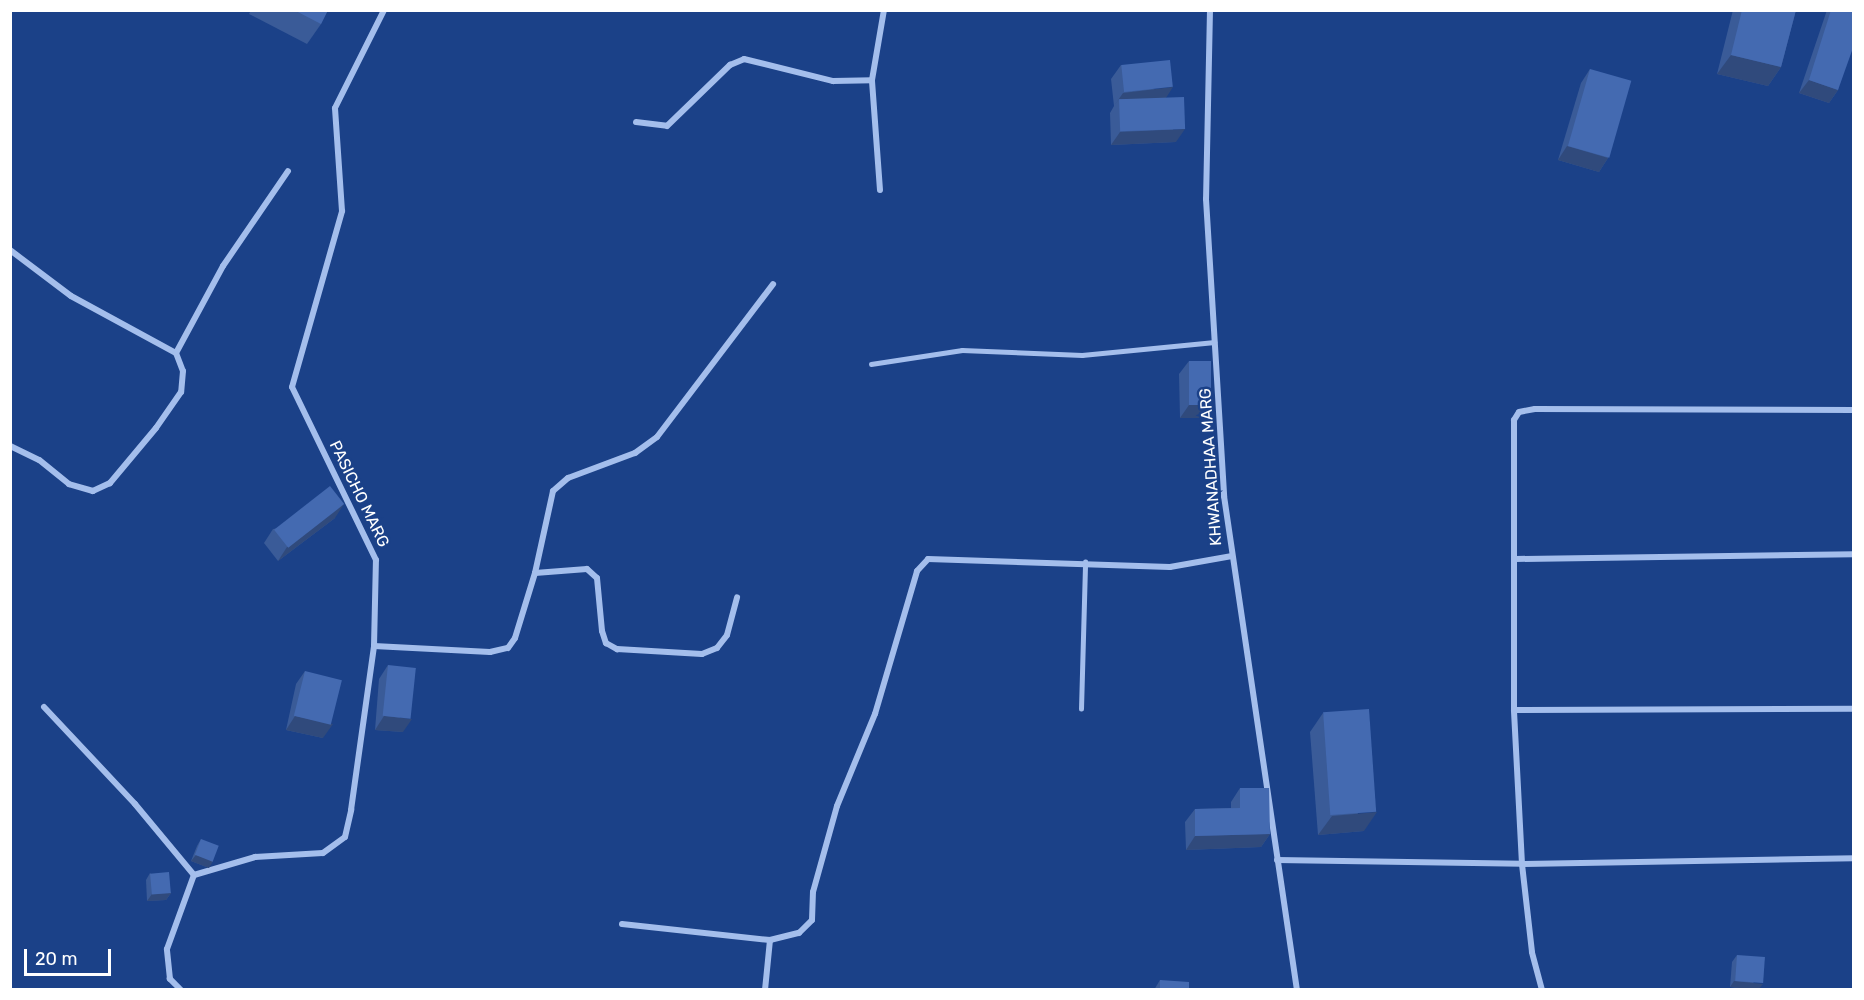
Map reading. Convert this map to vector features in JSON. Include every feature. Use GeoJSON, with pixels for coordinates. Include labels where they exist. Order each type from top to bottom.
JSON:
{"type":"FeatureCollection","features":[{"type":"Feature","properties":{"kind":"street","name":"PASICHO MARG"},"geometry":{"type":"LineString","coordinates":[[194,875],[255,857],[323,853],[345,837],[374,646],[376,561],[291,387],[342,211],[335,108],[384,10]]}},
{"type":"Feature","properties":{"kind":"street"},"geometry":{"type":"LineString","coordinates":[[880,190],[872,80],[884,10]]}},
{"type":"Feature","properties":{"kind":"street","name":"KHWANADHAA MARG"},"geometry":{"type":"LineString","coordinates":[[1210,10],[1206,199],[1224,496],[1297,990]]}},
{"type":"Feature","properties":{"kind":"street"},"geometry":{"type":"LineString","coordinates":[[636,122],[667,126],[730,65],[744,59],[833,81],[872,80]]}},
{"type":"Feature","properties":{"kind":"street"},"geometry":{"type":"LineString","coordinates":[[176,353],[223,266],[288,171]]}},
{"type":"Feature","properties":{"kind":"street"},"geometry":{"type":"LineString","coordinates":[[10,250],[70,296],[176,353],[183,371],[181,392],[110,483],[93,491],[69,484],[39,460],[10,446]]}},
{"type":"Feature","properties":{"kind":"street"},"geometry":{"type":"LineString","coordinates":[[374,646],[490,652],[508,648],[515,638],[535,573],[553,491],[568,478],[635,453],[657,437],[772,284]]}},
{"type":"Feature","properties":{"kind":"street"},"geometry":{"type":"LineString","coordinates":[[1542,990],[1532,952],[1522,864],[1514,710],[1516,559],[1513,434],[1519,412],[1535,409],[1854,410]]}},
{"type":"Feature","properties":{"kind":"street"},"geometry":{"type":"LineString","coordinates":[[1516,559],[1854,554]]}},
{"type":"Feature","properties":{"kind":"street"},"geometry":{"type":"LineString","coordinates":[[622,924],[770,940],[799,933],[812,920],[813,892],[837,806],[875,714],[917,571],[928,559],[1085,562],[1170,567],[1232,556]]}},
{"type":"Feature","properties":{"kind":"street"},"geometry":{"type":"LineString","coordinates":[[535,573],[587,569],[597,578],[602,631],[606,643],[617,649],[702,654],[717,648],[727,635],[737,597]]}},
{"type":"Feature","properties":{"kind":"street"},"geometry":{"type":"LineString","coordinates":[[44,707],[135,804],[194,875],[167,950],[170,979],[181,990]]}},
{"type":"Feature","properties":{"kind":"street"},"geometry":{"type":"LineString","coordinates":[[1514,710],[1854,709]]}},
{"type":"Feature","properties":{"kind":"street"},"geometry":{"type":"LineString","coordinates":[[1277,860],[1522,864],[1854,858]]}},
{"type":"Feature","properties":{"kind":"street"},"geometry":{"type":"LineString","coordinates":[[765,990],[770,940]]}},
{"type":"Feature","properties":{"kind":"lane"},"geometry":{"type":"LineString","coordinates":[[871,364],[962,350],[1082,355],[1214,342]]}},
{"type":"Feature","properties":{"kind":"lane"},"geometry":{"type":"LineString","coordinates":[[1081,709],[1085,562]]}},
{"type":"Feature","properties":{"kind":"building"},"geometry":{"type":"Polygon","coordinates":[[[294,10],[328,10],[321,24],[294,10]]]}},
{"type":"Feature","properties":{"kind":"building"},"geometry":{"type":"Polygon","coordinates":[[[1742,10],[1796,10],[1781,67],[1731,55],[1742,10]]]}},
{"type":"Feature","properties":{"kind":"building"},"geometry":{"type":"Polygon","coordinates":[[[1831,10],[1854,10],[1854,45],[1838,90],[1809,80],[1831,10]]]}},
{"type":"Feature","properties":{"kind":"building"},"geometry":{"type":"Polygon","coordinates":[[[1170,60],[1173,87],[1124,92],[1121,65],[1170,60]]]}},
{"type":"Feature","properties":{"kind":"building"},"geometry":{"type":"Polygon","coordinates":[[[1590,69],[1631,81],[1609,158],[1568,146],[1590,69]]]}},
{"type":"Feature","properties":{"kind":"building"},"geometry":{"type":"Polygon","coordinates":[[[1184,97],[1185,129],[1120,131],[1119,99],[1184,97]]]}},
{"type":"Feature","properties":{"kind":"building"},"geometry":{"type":"Polygon","coordinates":[[[1189,361],[1211,361],[1211,405],[1189,405],[1189,361]]]}},
{"type":"Feature","properties":{"kind":"building"},"geometry":{"type":"Polygon","coordinates":[[[330,486],[344,504],[288,548],[274,530],[330,486]]]}},
{"type":"Feature","properties":{"kind":"building"},"geometry":{"type":"Polygon","coordinates":[[[388,665],[416,668],[411,719],[383,716],[388,665]]]}},
{"type":"Feature","properties":{"kind":"building"},"geometry":{"type":"Polygon","coordinates":[[[305,671],[342,680],[331,725],[294,716],[305,671]]]}},
{"type":"Feature","properties":{"kind":"building"},"geometry":{"type":"Polygon","coordinates":[[[1369,709],[1376,812],[1330,815],[1323,712],[1369,709]]]}},
{"type":"Feature","properties":{"kind":"building"},"geometry":{"type":"Polygon","coordinates":[[[1240,788],[1269,788],[1270,834],[1195,836],[1195,809],[1240,808],[1240,788]]]}},
{"type":"Feature","properties":{"kind":"building"},"geometry":{"type":"Polygon","coordinates":[[[201,839],[219,846],[213,862],[195,855],[201,839]]]}},
{"type":"Feature","properties":{"kind":"building"},"geometry":{"type":"Polygon","coordinates":[[[169,872],[171,893],[152,895],[150,874],[169,872]]]}},
{"type":"Feature","properties":{"kind":"building"},"geometry":{"type":"Polygon","coordinates":[[[1737,955],[1765,957],[1763,983],[1735,981],[1737,955]]]}},
{"type":"Feature","properties":{"kind":"building"},"geometry":{"type":"Polygon","coordinates":[[[1160,980],[1189,982],[1189,990],[1160,990],[1160,980]]]}}]}
